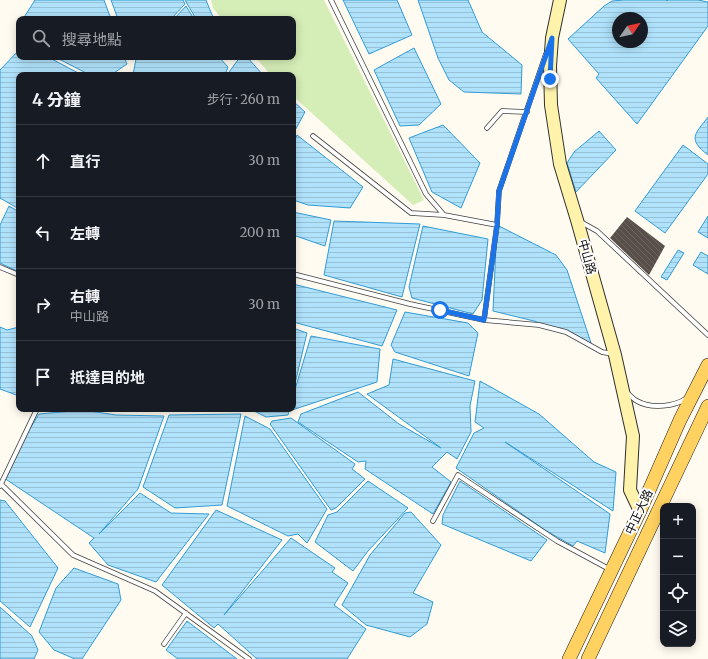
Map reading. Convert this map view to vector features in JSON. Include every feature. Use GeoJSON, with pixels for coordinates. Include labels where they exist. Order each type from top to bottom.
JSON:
{"type":"FeatureCollection","features":[{"type":"Feature","properties":{"kind":"main road","name":"中正大路"},"geometry":{"type":"LineString","coordinates":[[569,659],[640,511],[680,420],[708,365]]}},
{"type":"Feature","properties":{"kind":"main road","name":"中正大路"},"geometry":{"type":"LineString","coordinates":[[588,659],[708,406]]}},
{"type":"Feature","properties":{"kind":"street","name":"中山路"},"geometry":{"type":"LineString","coordinates":[[560,0],[552,38],[550,66],[551,106],[560,164],[615,355],[633,436],[630,490],[640,511]]}},
{"type":"Feature","properties":{"kind":"lane"},"geometry":{"type":"LineString","coordinates":[[331,0],[426,194],[444,215]]}},
{"type":"Feature","properties":{"kind":"lane"},"geometry":{"type":"LineString","coordinates":[[484,320],[497,225],[499,191],[552,38]]}},
{"type":"Feature","properties":{"kind":"lane"},"geometry":{"type":"LineString","coordinates":[[487,128],[502,111],[527,112]]}},
{"type":"Feature","properties":{"kind":"lane"},"geometry":{"type":"LineString","coordinates":[[313,136],[411,213],[444,215],[497,225]]}},
{"type":"Feature","properties":{"kind":"lane"},"geometry":{"type":"LineString","coordinates":[[577,220],[597,231],[708,335]]}},
{"type":"Feature","properties":{"kind":"lane"},"geometry":{"type":"LineString","coordinates":[[0,267],[16,274]]}},
{"type":"Feature","properties":{"kind":"lane"},"geometry":{"type":"LineString","coordinates":[[296,275],[410,304],[484,320],[539,325],[566,332],[602,352],[615,355]]}},
{"type":"Feature","properties":{"kind":"lane"},"geometry":{"type":"LineString","coordinates":[[622,389],[637,401],[644,404],[661,406],[676,404],[685,400],[694,393]]}},
{"type":"Feature","properties":{"kind":"lane"},"geometry":{"type":"LineString","coordinates":[[36,412],[0,485],[73,555],[155,591],[249,659]]}},
{"type":"Feature","properties":{"kind":"lane"},"geometry":{"type":"LineString","coordinates":[[433,521],[458,475],[557,541],[612,570]]}},
{"type":"Feature","properties":{"kind":"lane"},"geometry":{"type":"LineString","coordinates":[[164,644],[186,613]]}},
{"type":"Feature","properties":{"kind":"green space"},"geometry":{"type":"Polygon","coordinates":[[[211,0],[324,0],[424,200],[413,205],[296,99],[296,72],[268,72],[258,60],[296,60],[296,16],[220,16],[213,8],[211,0]]]}},
{"type":"Feature","properties":{"kind":"water"},"geometry":{"type":"Polygon","coordinates":[[[35,0],[104,0],[110,16],[25,16],[35,0]]]}},
{"type":"Feature","properties":{"kind":"water"},"geometry":{"type":"Polygon","coordinates":[[[111,0],[183,0],[185,4],[174,16],[117,16],[111,0]]]}},
{"type":"Feature","properties":{"kind":"water"},"geometry":{"type":"Polygon","coordinates":[[[185,0],[206,0],[213,16],[194,16],[185,0]]]}},
{"type":"Feature","properties":{"kind":"water"},"geometry":{"type":"Polygon","coordinates":[[[343,0],[397,0],[412,35],[369,54],[343,0]]]}},
{"type":"Feature","properties":{"kind":"water"},"geometry":{"type":"Polygon","coordinates":[[[418,0],[468,0],[482,32],[522,65],[521,94],[464,92],[449,80],[438,58],[418,0]]]}},
{"type":"Feature","properties":{"kind":"water"},"geometry":{"type":"Polygon","coordinates":[[[624,0],[698,0],[708,2],[708,26],[637,124],[596,78],[599,74],[568,39],[604,6],[612,1],[624,0]]]}},
{"type":"Feature","properties":{"kind":"water"},"geometry":{"type":"Polygon","coordinates":[[[186,6],[192,16],[177,16],[186,6]]]}},
{"type":"Feature","properties":{"kind":"water"},"geometry":{"type":"Polygon","coordinates":[[[414,48],[441,104],[419,125],[400,126],[374,70],[414,48]]]}},
{"type":"Feature","properties":{"kind":"water"},"geometry":{"type":"Polygon","coordinates":[[[16,53],[16,60],[54,60],[76,72],[16,72],[16,207],[0,198],[0,70],[16,53]]]}},
{"type":"Feature","properties":{"kind":"water"},"geometry":{"type":"Polygon","coordinates":[[[61,60],[125,60],[127,64],[115,72],[84,72],[61,60]]]}},
{"type":"Feature","properties":{"kind":"water"},"geometry":{"type":"Polygon","coordinates":[[[136,60],[222,60],[228,67],[226,72],[134,72],[136,60]]]}},
{"type":"Feature","properties":{"kind":"water"},"geometry":{"type":"Polygon","coordinates":[[[238,60],[250,60],[260,72],[229,72],[238,60]]]}},
{"type":"Feature","properties":{"kind":"water"},"geometry":{"type":"Polygon","coordinates":[[[296,104],[305,112],[296,128],[296,104]]]}},
{"type":"Feature","properties":{"kind":"water"},"geometry":{"type":"Polygon","coordinates":[[[708,117],[708,155],[697,145],[695,136],[708,117]]]}},
{"type":"Feature","properties":{"kind":"water"},"geometry":{"type":"Polygon","coordinates":[[[443,125],[480,163],[461,208],[432,192],[409,138],[443,125]]]}},
{"type":"Feature","properties":{"kind":"water"},"geometry":{"type":"Polygon","coordinates":[[[599,131],[616,150],[576,192],[567,163],[574,152],[599,131]]]}},
{"type":"Feature","properties":{"kind":"water"},"geometry":{"type":"Polygon","coordinates":[[[297,135],[363,187],[350,208],[308,205],[296,201],[297,135]]]}},
{"type":"Feature","properties":{"kind":"water"},"geometry":{"type":"Polygon","coordinates":[[[683,145],[708,164],[708,174],[665,233],[635,211],[683,145]]]}},
{"type":"Feature","properties":{"kind":"water"},"geometry":{"type":"Polygon","coordinates":[[[9,206],[16,210],[16,271],[0,263],[0,225],[9,206]]]}},
{"type":"Feature","properties":{"kind":"water"},"geometry":{"type":"Polygon","coordinates":[[[296,213],[331,220],[325,246],[296,236],[296,213]]]}},
{"type":"Feature","properties":{"kind":"water"},"geometry":{"type":"Polygon","coordinates":[[[708,216],[708,238],[698,232],[708,216]]]}},
{"type":"Feature","properties":{"kind":"water"},"geometry":{"type":"Polygon","coordinates":[[[334,221],[420,224],[402,297],[324,275],[334,221]]]}},
{"type":"Feature","properties":{"kind":"water"},"geometry":{"type":"Polygon","coordinates":[[[497,225],[556,255],[567,270],[591,343],[534,321],[493,311],[497,225]]]}},
{"type":"Feature","properties":{"kind":"water"},"geometry":{"type":"Polygon","coordinates":[[[423,226],[488,239],[482,300],[473,314],[412,298],[409,287],[423,226]]]}},
{"type":"Feature","properties":{"kind":"water"},"geometry":{"type":"Polygon","coordinates":[[[678,250],[684,253],[667,280],[661,277],[678,250]]]}},
{"type":"Feature","properties":{"kind":"water"},"geometry":{"type":"Polygon","coordinates":[[[701,252],[708,256],[708,274],[693,265],[701,252]]]}},
{"type":"Feature","properties":{"kind":"water"},"geometry":{"type":"Polygon","coordinates":[[[296,285],[397,310],[382,346],[296,323],[296,285]]]}},
{"type":"Feature","properties":{"kind":"water"},"geometry":{"type":"Polygon","coordinates":[[[405,312],[468,323],[478,333],[469,376],[395,352],[391,345],[405,312]]]}},
{"type":"Feature","properties":{"kind":"water"},"geometry":{"type":"Polygon","coordinates":[[[0,327],[7,330],[16,328],[16,395],[0,389],[0,327]]]}},
{"type":"Feature","properties":{"kind":"water"},"geometry":{"type":"Polygon","coordinates":[[[296,329],[307,333],[296,379],[296,329]]]}},
{"type":"Feature","properties":{"kind":"water"},"geometry":{"type":"Polygon","coordinates":[[[311,336],[380,349],[377,382],[296,409],[296,386],[311,336]]]}},
{"type":"Feature","properties":{"kind":"water"},"geometry":{"type":"Polygon","coordinates":[[[393,359],[475,381],[470,406],[471,432],[457,459],[447,452],[432,467],[451,482],[433,514],[365,469],[366,461],[358,462],[298,422],[301,414],[358,392],[399,424],[441,448],[367,394],[389,385],[393,359]]]}},
{"type":"Feature","properties":{"kind":"water"},"geometry":{"type":"Polygon","coordinates":[[[480,381],[539,414],[594,462],[616,472],[613,511],[505,442],[610,514],[605,553],[577,541],[573,546],[545,530],[456,468],[474,433],[484,428],[475,422],[480,381]]]}},
{"type":"Feature","properties":{"kind":"water"},"geometry":{"type":"Polygon","coordinates":[[[61,412],[96,412],[116,415],[164,416],[138,489],[99,534],[140,493],[171,513],[209,514],[156,582],[108,565],[89,543],[94,538],[4,478],[19,446],[39,414],[61,412]]]}},
{"type":"Feature","properties":{"kind":"water"},"geometry":{"type":"Polygon","coordinates":[[[256,412],[289,412],[288,415],[266,417],[256,412]]]}},
{"type":"Feature","properties":{"kind":"water"},"geometry":{"type":"Polygon","coordinates":[[[241,414],[222,505],[175,508],[143,487],[169,415],[241,414]]]}},
{"type":"Feature","properties":{"kind":"water"},"geometry":{"type":"Polygon","coordinates":[[[245,416],[270,429],[327,509],[307,543],[298,534],[288,536],[227,506],[245,416]]]}},
{"type":"Feature","properties":{"kind":"water"},"geometry":{"type":"Polygon","coordinates":[[[291,418],[355,464],[352,469],[365,479],[336,508],[331,510],[270,424],[272,421],[291,418]]]}},
{"type":"Feature","properties":{"kind":"water"},"geometry":{"type":"Polygon","coordinates":[[[368,481],[408,508],[368,551],[353,571],[315,542],[328,515],[337,512],[368,481]]]}},
{"type":"Feature","properties":{"kind":"water"},"geometry":{"type":"Polygon","coordinates":[[[460,481],[547,540],[531,561],[442,524],[443,515],[460,481]]]}},
{"type":"Feature","properties":{"kind":"water"},"geometry":{"type":"Polygon","coordinates":[[[0,500],[5,501],[58,568],[30,627],[0,601],[0,500]]]}},
{"type":"Feature","properties":{"kind":"water"},"geometry":{"type":"Polygon","coordinates":[[[216,510],[282,540],[224,615],[291,538],[335,568],[332,572],[348,583],[334,605],[366,629],[347,659],[257,659],[218,624],[214,628],[162,585],[216,510]]]}},
{"type":"Feature","properties":{"kind":"water"},"geometry":{"type":"Polygon","coordinates":[[[411,512],[441,545],[413,593],[433,602],[427,624],[410,637],[366,625],[342,605],[370,555],[405,513],[411,512]]]}},
{"type":"Feature","properties":{"kind":"water"},"geometry":{"type":"Polygon","coordinates":[[[74,568],[118,584],[121,600],[82,659],[75,659],[54,650],[39,632],[56,588],[74,568]]]}},
{"type":"Feature","properties":{"kind":"water"},"geometry":{"type":"Polygon","coordinates":[[[0,607],[32,636],[38,650],[34,659],[0,659],[0,607]]]}},
{"type":"Feature","properties":{"kind":"water"},"geometry":{"type":"Polygon","coordinates":[[[187,621],[237,659],[178,659],[166,650],[187,621]]]}},
{"type":"Feature","properties":{"kind":"building"},"geometry":{"type":"Polygon","coordinates":[[[627,217],[665,246],[649,275],[610,238],[627,217]]]}},
{"type":"Feature","properties":{"kind":"route"},"geometry":{"type":"LineString","coordinates":[[440,310],[484,320],[497,225],[499,191],[552,38],[550,79]]}}]}
